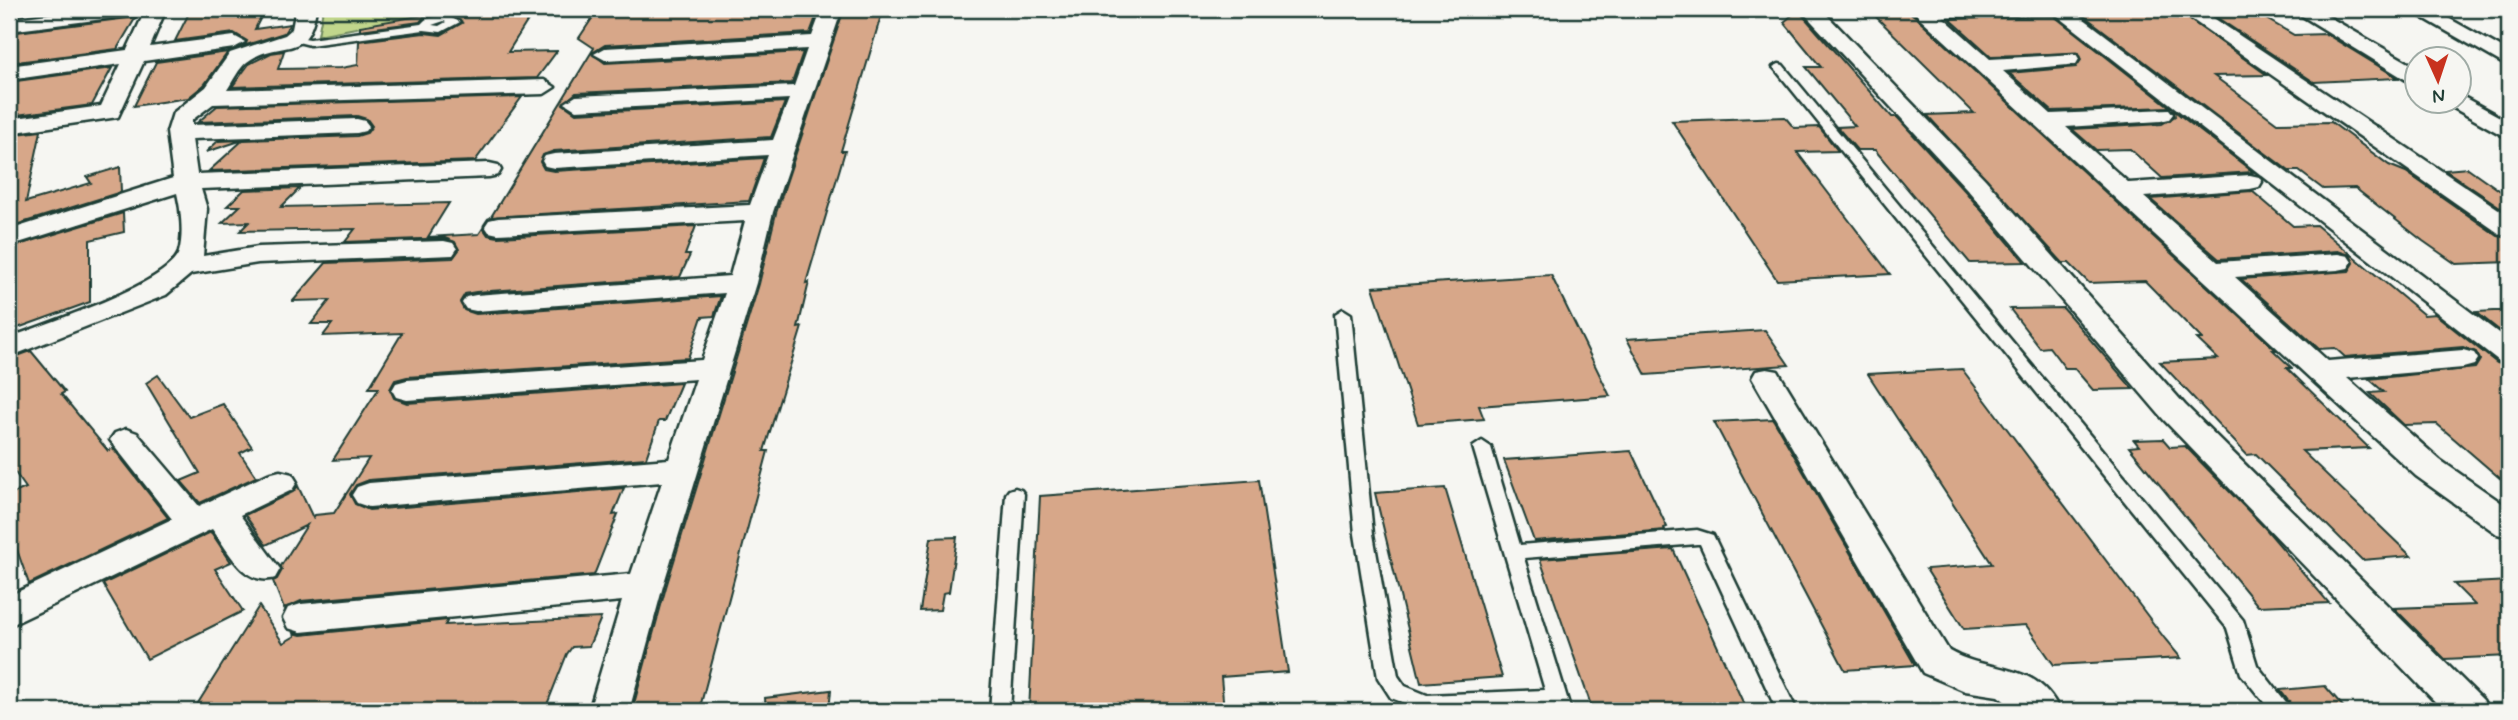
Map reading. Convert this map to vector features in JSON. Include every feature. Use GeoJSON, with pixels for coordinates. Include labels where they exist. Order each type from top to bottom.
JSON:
{"type":"FeatureCollection","features":[{"type":"Feature","properties":{"kind":"street"},"geometry":{"type":"LineString","coordinates":[[9,24],[134,9]]}},
{"type":"Feature","properties":{"kind":"street"},"geometry":{"type":"LineString","coordinates":[[9,126],[110,112],[156,9]]}},
{"type":"Feature","properties":{"kind":"street"},"geometry":{"type":"LineString","coordinates":[[9,348],[156,289],[181,267],[192,252],[194,209],[186,182],[179,132],[181,118],[207,97],[238,58],[259,48],[292,39],[302,31],[306,9]]}},
{"type":"Feature","properties":{"kind":"street"},"geometry":{"type":"LineString","coordinates":[[609,711],[681,469],[742,283],[760,212],[832,9]]}},
{"type":"Feature","properties":{"kind":"street"},"geometry":{"type":"LineString","coordinates":[[1810,9],[1976,184],[2174,412],[2469,711]]}},
{"type":"Feature","properties":{"kind":"street"},"geometry":{"type":"LineString","coordinates":[[2013,9],[1925,12],[2428,468],[2501,511]]}},
{"type":"Feature","properties":{"kind":"street"},"geometry":{"type":"LineString","coordinates":[[2059,9],[2509,355]]}},
{"type":"Feature","properties":{"kind":"street"},"geometry":{"type":"LineString","coordinates":[[2187,9],[2509,228]]}},
{"type":"Feature","properties":{"kind":"street"},"geometry":{"type":"LineString","coordinates":[[2301,9],[2402,67]]}},
{"type":"Feature","properties":{"kind":"street"},"geometry":{"type":"LineString","coordinates":[[2418,9],[2509,61]]}},
{"type":"Feature","properties":{"kind":"street"},"geometry":{"type":"LineString","coordinates":[[9,73],[233,42]]}},
{"type":"Feature","properties":{"kind":"street"},"geometry":{"type":"LineString","coordinates":[[605,54],[820,43]]}},
{"type":"Feature","properties":{"kind":"street"},"geometry":{"type":"LineString","coordinates":[[1984,66],[2068,59]]}},
{"type":"Feature","properties":{"kind":"street"},"geometry":{"type":"LineString","coordinates":[[207,97],[544,87]]}},
{"type":"Feature","properties":{"kind":"street"},"geometry":{"type":"LineString","coordinates":[[576,103],[803,92]]}},
{"type":"Feature","properties":{"kind":"street"},"geometry":{"type":"LineString","coordinates":[[2472,109],[2509,132]]}},
{"type":"Feature","properties":{"kind":"street"},"geometry":{"type":"LineString","coordinates":[[2044,121],[2161,114]]}},
{"type":"Feature","properties":{"kind":"street"},"geometry":{"type":"LineString","coordinates":[[179,132],[357,126]]}},
{"type":"Feature","properties":{"kind":"street"},"geometry":{"type":"LineString","coordinates":[[554,161],[784,147]]}},
{"type":"Feature","properties":{"kind":"street"},"geometry":{"type":"LineString","coordinates":[[9,238],[186,182],[489,170]]}},
{"type":"Feature","properties":{"kind":"street"},"geometry":{"type":"LineString","coordinates":[[2121,191],[2250,182]]}},
{"type":"Feature","properties":{"kind":"street"},"geometry":{"type":"LineString","coordinates":[[498,226],[760,212]]}},
{"type":"Feature","properties":{"kind":"street"},"geometry":{"type":"LineString","coordinates":[[181,267],[258,255],[443,250]]}},
{"type":"Feature","properties":{"kind":"street"},"geometry":{"type":"LineString","coordinates":[[2209,271],[2338,262]]}},
{"type":"Feature","properties":{"kind":"street"},"geometry":{"type":"LineString","coordinates":[[476,303],[742,283]]}},
{"type":"Feature","properties":{"kind":"street"},"geometry":{"type":"LineString","coordinates":[[2320,371],[2463,359]]}},
{"type":"Feature","properties":{"kind":"street"},"geometry":{"type":"LineString","coordinates":[[407,390],[713,369]]}},
{"type":"Feature","properties":{"kind":"street"},"geometry":{"type":"LineString","coordinates":[[1767,378],[1936,662],[1952,674],[2016,685],[2029,695],[2040,711]]}},
{"type":"Feature","properties":{"kind":"street"},"geometry":{"type":"LineString","coordinates":[[126,440],[262,569]]}},
{"type":"Feature","properties":{"kind":"street"},"geometry":{"type":"LineString","coordinates":[[369,495],[681,469]]}},
{"type":"Feature","properties":{"kind":"street"},"geometry":{"type":"LineString","coordinates":[[9,612],[281,482]]}},
{"type":"Feature","properties":{"kind":"street"},"geometry":{"type":"LineString","coordinates":[[301,618],[645,586]]}},
{"type":"Feature","properties":{"kind":"lane"},"geometry":{"type":"LineString","coordinates":[[292,39],[310,42],[424,27]]}},
{"type":"Feature","properties":{"kind":"lane"},"geometry":{"type":"LineString","coordinates":[[1779,67],[2236,625],[2248,668],[2283,711]]}},
{"type":"Feature","properties":{"kind":"lane"},"geometry":{"type":"LineString","coordinates":[[1343,314],[1364,534],[1388,678],[1398,692],[1426,703],[1559,705],[1533,608],[1513,552],[1482,447]]}},
{"type":"Feature","properties":{"kind":"lane"},"geometry":{"type":"LineString","coordinates":[[1000,711],[1015,494]]}},
{"type":"Feature","properties":{"kind":"lane"},"geometry":{"type":"LineString","coordinates":[[1513,552],[1697,537],[1707,540],[1787,711]]}},
{"type":"Feature","properties":{"kind":"green space"},"geometry":{"type":"Polygon","coordinates":[[[323,9],[459,9],[318,35],[323,9]]]}},
{"type":"Feature","properties":{"kind":"building"},"geometry":{"type":"Polygon","coordinates":[[[191,9],[265,9],[255,29],[290,24],[284,33],[243,46],[247,41],[234,33],[175,41],[191,9]]]}},
{"type":"Feature","properties":{"kind":"building"},"geometry":{"type":"Polygon","coordinates":[[[432,9],[535,9],[508,52],[557,51],[537,78],[232,87],[249,64],[271,53],[284,51],[278,69],[341,68],[358,65],[359,41],[424,33],[441,35],[462,23],[444,12],[425,16],[420,22],[360,30],[360,26],[431,14],[432,9]]]}},
{"type":"Feature","properties":{"kind":"building"},"geometry":{"type":"Polygon","coordinates":[[[819,9],[810,33],[605,45],[592,53],[605,63],[803,52],[792,83],[576,93],[563,104],[576,113],[785,102],[771,137],[554,151],[543,155],[540,162],[544,169],[554,171],[764,158],[749,201],[491,217],[594,48],[579,38],[597,11],[819,9]]]}},
{"type":"Feature","properties":{"kind":"building"},"geometry":{"type":"Polygon","coordinates":[[[844,9],[883,9],[806,283],[809,282],[798,328],[802,327],[764,451],[768,451],[699,711],[632,711],[666,587],[759,284],[776,213],[844,9]]]}},
{"type":"Feature","properties":{"kind":"building"},"geometry":{"type":"Polygon","coordinates":[[[1868,9],[1905,9],[1916,17],[2276,350],[2273,350],[2292,368],[2287,368],[2369,448],[2302,451],[2411,556],[2362,560],[2256,454],[2247,455],[2160,362],[2218,359],[2197,339],[2202,339],[2145,281],[2089,283],[2069,263],[2063,263],[1927,115],[1974,113],[1868,9]]]}},
{"type":"Feature","properties":{"kind":"building"},"geometry":{"type":"Polygon","coordinates":[[[2075,9],[2175,9],[2267,75],[2214,76],[2277,123],[2331,122],[2389,165],[2406,172],[2498,236],[2509,238],[2509,262],[2456,264],[2355,188],[2323,189],[2299,171],[2289,171],[2075,9]]]}},
{"type":"Feature","properties":{"kind":"building"},"geometry":{"type":"Polygon","coordinates":[[[2204,9],[2249,9],[2294,35],[2326,34],[2398,78],[2314,82],[2204,9]]]}},
{"type":"Feature","properties":{"kind":"building"},"geometry":{"type":"Polygon","coordinates":[[[1798,10],[1892,117],[1897,117],[1965,191],[2025,262],[1970,263],[1875,150],[1857,150],[1837,127],[1855,126],[1806,67],[1821,67],[1784,22],[1798,10]]]}},
{"type":"Feature","properties":{"kind":"building"},"geometry":{"type":"Polygon","coordinates":[[[2054,16],[2170,107],[2052,111],[2009,73],[2076,67],[2081,60],[2078,53],[1991,56],[1950,19],[2054,16]]]}},
{"type":"Feature","properties":{"kind":"building"},"geometry":{"type":"Polygon","coordinates":[[[136,17],[117,49],[9,63],[9,33],[136,17]]]}},
{"type":"Feature","properties":{"kind":"building"},"geometry":{"type":"Polygon","coordinates":[[[228,52],[204,85],[188,98],[134,106],[156,62],[228,52]]]}},
{"type":"Feature","properties":{"kind":"building"},"geometry":{"type":"Polygon","coordinates":[[[112,68],[92,105],[9,116],[9,82],[112,68]]]}},
{"type":"Feature","properties":{"kind":"building"},"geometry":{"type":"Polygon","coordinates":[[[522,97],[475,161],[209,171],[243,140],[357,136],[367,133],[372,126],[367,119],[357,116],[198,122],[217,106],[522,97]]]}},
{"type":"Feature","properties":{"kind":"building"},"geometry":{"type":"Polygon","coordinates":[[[2172,109],[2253,172],[2162,178],[2130,149],[2096,150],[2072,129],[2162,124],[2175,116],[2172,109]]]}},
{"type":"Feature","properties":{"kind":"building"},"geometry":{"type":"Polygon","coordinates":[[[1785,117],[1794,128],[1819,127],[1838,151],[1797,152],[1890,274],[1777,280],[1672,121],[1785,117]]]}},
{"type":"Feature","properties":{"kind":"building"},"geometry":{"type":"Polygon","coordinates":[[[41,131],[26,202],[91,183],[87,177],[120,167],[121,192],[9,227],[9,135],[41,131]]]}},
{"type":"Feature","properties":{"kind":"building"},"geometry":{"type":"Polygon","coordinates":[[[243,140],[206,152],[218,141],[243,140]]]}},
{"type":"Feature","properties":{"kind":"building"},"geometry":{"type":"Polygon","coordinates":[[[2468,168],[2509,197],[2509,213],[2445,170],[2468,168]]]}},
{"type":"Feature","properties":{"kind":"building"},"geometry":{"type":"Polygon","coordinates":[[[300,188],[281,207],[449,203],[428,237],[479,234],[483,228],[488,235],[498,237],[696,226],[685,255],[690,255],[680,277],[476,292],[465,294],[460,302],[464,310],[476,314],[721,296],[714,316],[702,317],[688,358],[407,377],[395,380],[390,389],[394,398],[407,403],[681,383],[665,421],[659,421],[646,458],[369,480],[356,485],[350,494],[355,504],[369,510],[624,488],[613,515],[618,514],[594,575],[301,601],[284,609],[273,581],[277,579],[282,570],[281,566],[307,525],[266,545],[245,515],[293,492],[298,486],[313,518],[315,515],[334,513],[369,458],[333,460],[379,388],[369,388],[402,333],[323,336],[332,324],[311,324],[330,300],[293,301],[326,263],[453,258],[459,250],[455,242],[445,238],[345,242],[355,229],[240,231],[249,222],[222,223],[240,206],[227,206],[244,190],[300,188]]]}},
{"type":"Feature","properties":{"kind":"building"},"geometry":{"type":"Polygon","coordinates":[[[2252,191],[2293,226],[2316,225],[2424,315],[2435,314],[2497,363],[2509,366],[2509,486],[2437,424],[2404,425],[2370,393],[2384,392],[2369,379],[2475,368],[2480,360],[2476,352],[2463,347],[2345,357],[2335,348],[2319,349],[2241,279],[2349,271],[2354,263],[2350,255],[2338,251],[2219,259],[2150,199],[2252,191]]]}},
{"type":"Feature","properties":{"kind":"building"},"geometry":{"type":"Polygon","coordinates":[[[123,213],[124,232],[90,240],[90,302],[12,330],[9,248],[123,213]]]}},
{"type":"Feature","properties":{"kind":"building"},"geometry":{"type":"Polygon","coordinates":[[[1551,275],[1610,396],[1479,406],[1484,419],[1418,424],[1373,287],[1551,275]]]}},
{"type":"Feature","properties":{"kind":"building"},"geometry":{"type":"Polygon","coordinates":[[[2063,308],[2133,389],[2093,390],[2074,368],[2065,368],[2049,347],[2040,348],[2010,309],[2063,308]]]}},
{"type":"Feature","properties":{"kind":"building"},"geometry":{"type":"Polygon","coordinates":[[[2509,311],[2509,338],[2476,312],[2509,311]]]}},
{"type":"Feature","properties":{"kind":"building"},"geometry":{"type":"Polygon","coordinates":[[[1765,330],[1789,365],[1646,375],[1627,339],[1765,330]]]}},
{"type":"Feature","properties":{"kind":"building"},"geometry":{"type":"Polygon","coordinates":[[[31,351],[65,392],[61,394],[108,451],[113,448],[168,518],[29,584],[16,547],[9,550],[9,495],[26,488],[9,464],[9,359],[31,351]]]}},
{"type":"Feature","properties":{"kind":"building"},"geometry":{"type":"Polygon","coordinates":[[[1962,369],[2181,658],[2054,665],[2026,625],[1964,629],[1926,569],[1992,564],[1868,374],[1962,369]]]}},
{"type":"Feature","properties":{"kind":"building"},"geometry":{"type":"Polygon","coordinates":[[[158,375],[189,417],[223,404],[252,447],[240,453],[256,477],[200,503],[181,481],[200,473],[146,383],[158,375]]]}},
{"type":"Feature","properties":{"kind":"building"},"geometry":{"type":"Polygon","coordinates":[[[1773,419],[1915,665],[1845,670],[1714,422],[1773,419]]]}},
{"type":"Feature","properties":{"kind":"building"},"geometry":{"type":"Polygon","coordinates":[[[2163,439],[2170,447],[2185,446],[2265,528],[2329,603],[2258,606],[2129,447],[2139,446],[2134,440],[2163,439]]]}},
{"type":"Feature","properties":{"kind":"building"},"geometry":{"type":"Polygon","coordinates":[[[1631,451],[1667,527],[1665,530],[1534,541],[1504,460],[1631,451]]]}},
{"type":"Feature","properties":{"kind":"building"},"geometry":{"type":"Polygon","coordinates":[[[1259,480],[1288,672],[1221,677],[1224,711],[1029,711],[1040,496],[1259,480]]]}},
{"type":"Feature","properties":{"kind":"building"},"geometry":{"type":"Polygon","coordinates":[[[1445,488],[1502,677],[1421,683],[1375,493],[1445,488]]]}},
{"type":"Feature","properties":{"kind":"building"},"geometry":{"type":"Polygon","coordinates":[[[211,532],[231,562],[215,569],[243,611],[147,659],[103,584],[211,532]]]}},
{"type":"Feature","properties":{"kind":"building"},"geometry":{"type":"Polygon","coordinates":[[[957,537],[949,592],[943,593],[940,610],[920,611],[931,538],[957,537]]]}},
{"type":"Feature","properties":{"kind":"building"},"geometry":{"type":"Polygon","coordinates":[[[1673,549],[1747,711],[1593,711],[1540,559],[1673,549]]]}},
{"type":"Feature","properties":{"kind":"building"},"geometry":{"type":"Polygon","coordinates":[[[2509,581],[2509,656],[2445,659],[2394,608],[2475,605],[2454,584],[2509,581]]]}},
{"type":"Feature","properties":{"kind":"building"},"geometry":{"type":"Polygon","coordinates":[[[259,606],[283,643],[295,636],[294,633],[301,635],[448,620],[445,625],[601,618],[589,646],[572,647],[567,654],[546,707],[490,711],[193,711],[259,606]]]}},
{"type":"Feature","properties":{"kind":"building"},"geometry":{"type":"Polygon","coordinates":[[[2325,686],[2347,711],[2296,711],[2280,690],[2325,686]]]}},
{"type":"Feature","properties":{"kind":"building"},"geometry":{"type":"Polygon","coordinates":[[[831,690],[829,711],[766,711],[765,698],[831,690]]]}}]}
